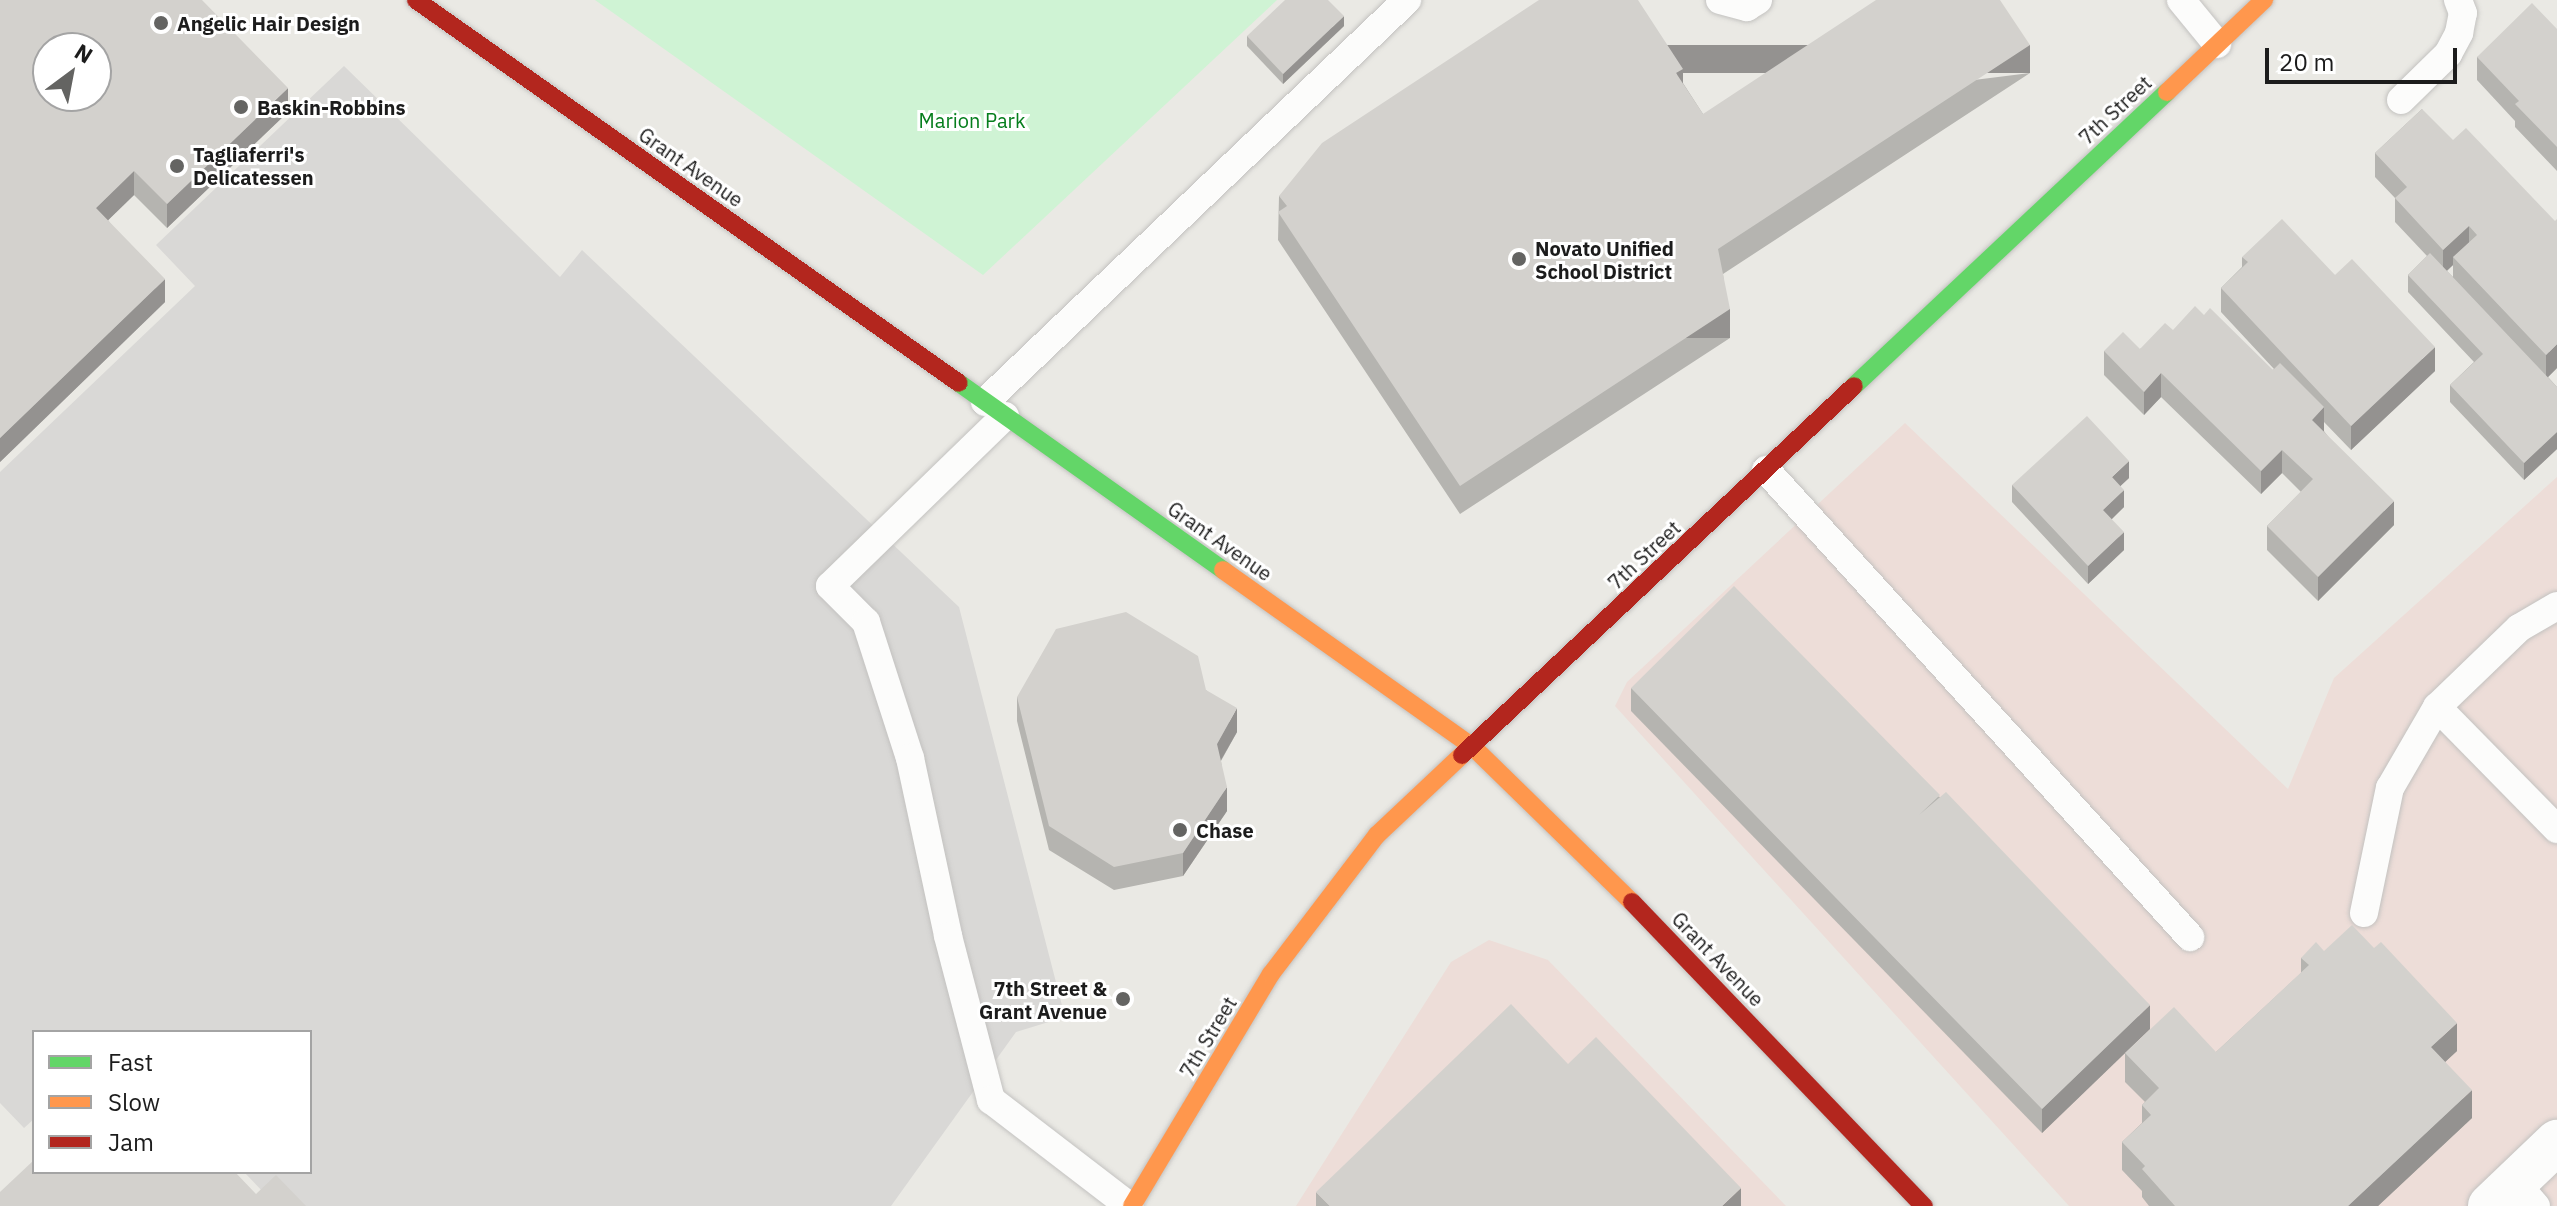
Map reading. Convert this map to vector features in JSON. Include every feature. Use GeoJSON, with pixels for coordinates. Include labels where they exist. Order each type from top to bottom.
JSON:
{"type":"FeatureCollection","features":[{"type":"Feature","properties":{"kind":"street","name":"Grant Avenue"},"geometry":{"type":"LineString","coordinates":[[416,0],[1473,747],[1580,848],[1924,1206]]}},
{"type":"Feature","properties":{"kind":"street","name":"7th Street"},"geometry":{"type":"LineString","coordinates":[[1130,1206],[1271,974],[1377,835],[2264,0]]}},
{"type":"Feature","properties":{"kind":"street"},"geometry":{"type":"LineString","coordinates":[[2514,1198],[2557,1142]]}},
{"type":"Feature","properties":{"kind":"lane"},"geometry":{"type":"LineString","coordinates":[[1130,1206],[991,1100],[951,950],[910,758],[866,622],[830,586],[995,409],[1407,0]]}},
{"type":"Feature","properties":{"kind":"lane"},"geometry":{"type":"LineString","coordinates":[[1720,0],[1747,7],[1758,0]]}},
{"type":"Feature","properties":{"kind":"lane"},"geometry":{"type":"LineString","coordinates":[[2181,0],[2217,44]]}},
{"type":"Feature","properties":{"kind":"lane"},"geometry":{"type":"LineString","coordinates":[[2401,100],[2448,54],[2459,33],[2463,13],[2458,0]]}},
{"type":"Feature","properties":{"kind":"lane"},"geometry":{"type":"LineString","coordinates":[[1766,470],[2190,937]]}},
{"type":"Feature","properties":{"kind":"lane"},"geometry":{"type":"LineString","coordinates":[[2364,913],[2390,788],[2437,707],[2519,628],[2557,606]]}},
{"type":"Feature","properties":{"kind":"lane"},"geometry":{"type":"LineString","coordinates":[[2437,707],[2557,829]]}},
{"type":"Feature","properties":{"kind":"shaded area"},"geometry":{"type":"Polygon","coordinates":[[[344,66],[560,277],[582,250],[959,607],[1065,1017],[1016,1032],[891,1206],[292,1206],[265,1194],[246,1174],[312,1174],[312,1030],[32,1030],[32,1121],[24,1128],[0,1103],[0,472],[195,286],[156,245],[344,66]]]}},
{"type":"Feature","properties":{"kind":"shaded area"},"geometry":{"type":"Polygon","coordinates":[[[1905,423],[2288,789],[2334,678],[2557,477],[2557,1206],[2069,1206],[1615,706],[1627,682],[1905,423]]]}},
{"type":"Feature","properties":{"kind":"shaded area"},"geometry":{"type":"Polygon","coordinates":[[[1489,940],[1548,960],[1786,1206],[1296,1206],[1451,962],[1489,940]]]}},
{"type":"Feature","properties":{"kind":"green space","name":"Marion Park"},"geometry":{"type":"Polygon","coordinates":[[[595,0],[1277,0],[983,275],[595,0]]]}},
{"type":"Feature","properties":{"kind":"building"},"geometry":{"type":"Polygon","coordinates":[[[0,0],[202,0],[288,88],[167,204],[134,171],[96,208],[165,279],[0,438],[0,0]]]}},
{"type":"Feature","properties":{"kind":"building"},"geometry":{"type":"Polygon","coordinates":[[[1285,0],[1328,0],[1344,16],[1283,74],[1247,36],[1285,0]]]}},
{"type":"Feature","properties":{"kind":"building","name":"Novato Unified School District"},"geometry":{"type":"Polygon","coordinates":[[[1539,0],[1638,0],[1683,69],[1676,73],[1703,114],[1876,0],[2000,0],[2030,45],[1718,249],[1730,309],[1460,486],[1278,212],[1287,206],[1279,196],[1322,143],[1539,0]]]}},
{"type":"Feature","properties":{"kind":"building"},"geometry":{"type":"Polygon","coordinates":[[[2532,3],[2557,29],[2557,147],[2515,104],[2519,101],[2477,57],[2532,3]]]}},
{"type":"Feature","properties":{"kind":"building"},"geometry":{"type":"Polygon","coordinates":[[[2422,109],[2453,140],[2466,128],[2555,221],[2557,219],[2557,344],[2546,355],[2453,257],[2477,235],[2469,226],[2443,250],[2395,198],[2407,187],[2375,153],[2422,109]]]}},
{"type":"Feature","properties":{"kind":"building"},"geometry":{"type":"Polygon","coordinates":[[[2282,219],[2335,275],[2352,259],[2435,347],[2351,426],[2221,288],[2248,262],[2242,257],[2282,219]]]}},
{"type":"Feature","properties":{"kind":"building"},"geometry":{"type":"Polygon","coordinates":[[[2430,253],[2557,387],[2557,432],[2524,463],[2450,385],[2483,354],[2408,275],[2430,253]]]}},
{"type":"Feature","properties":{"kind":"building"},"geometry":{"type":"Polygon","coordinates":[[[2195,306],[2204,315],[2210,308],[2273,370],[2280,363],[2324,407],[2312,420],[2394,501],[2318,577],[2267,526],[2313,479],[2282,450],[2261,471],[2161,373],[2144,392],[2104,351],[2123,332],[2140,349],[2165,323],[2173,330],[2195,306]]]}},
{"type":"Feature","properties":{"kind":"building"},"geometry":{"type":"Polygon","coordinates":[[[2087,416],[2129,461],[2112,477],[2124,490],[2103,510],[2124,532],[2088,566],[2012,485],[2087,416]]]}},
{"type":"Feature","properties":{"kind":"building"},"geometry":{"type":"Polygon","coordinates":[[[1734,586],[1940,795],[1919,815],[1946,792],[2150,1005],[2042,1109],[1631,688],[1734,586]]]}},
{"type":"Feature","properties":{"kind":"building"},"geometry":{"type":"Polygon","coordinates":[[[1126,612],[1198,656],[1206,690],[1237,708],[1217,744],[1227,787],[1183,853],[1114,867],[1049,826],[1017,697],[1056,629],[1126,612]]]}},
{"type":"Feature","properties":{"kind":"building"},"geometry":{"type":"Polygon","coordinates":[[[2352,925],[2374,948],[2381,942],[2457,1023],[2431,1047],[2472,1090],[2348,1206],[2175,1206],[2142,1169],[2145,1166],[2122,1142],[2151,1115],[2142,1105],[2159,1088],[2125,1053],[2174,1007],[2216,1052],[2309,965],[2301,958],[2316,942],[2324,951],[2352,925]]]}},
{"type":"Feature","properties":{"kind":"building"},"geometry":{"type":"Polygon","coordinates":[[[1511,1004],[1568,1064],[1596,1037],[1741,1188],[1722,1206],[1330,1206],[1316,1192],[1511,1004]]]}},
{"type":"Feature","properties":{"kind":"building"},"geometry":{"type":"Polygon","coordinates":[[[32,1162],[32,1174],[237,1174],[256,1194],[276,1175],[306,1206],[0,1206],[0,1192],[32,1162]]]}},
{"type":"Feature","properties":{"kind":"traffic: fast"},"geometry":{"type":"LineString","coordinates":[[1854,386],[2167,92]]}},
{"type":"Feature","properties":{"kind":"traffic: fast"},"geometry":{"type":"LineString","coordinates":[[959,383],[1223,570]]}},
{"type":"Feature","properties":{"kind":"traffic: slow"},"geometry":{"type":"LineString","coordinates":[[2167,92],[2264,0]]}},
{"type":"Feature","properties":{"kind":"traffic: slow"},"geometry":{"type":"LineString","coordinates":[[1223,570],[1473,747],[1632,902]]}},
{"type":"Feature","properties":{"kind":"traffic: slow"},"geometry":{"type":"LineString","coordinates":[[1132,1206],[1271,974],[1377,835],[1462,755]]}},
{"type":"Feature","properties":{"kind":"traffic: jam"},"geometry":{"type":"LineString","coordinates":[[416,0],[959,383]]}},
{"type":"Feature","properties":{"kind":"traffic: jam"},"geometry":{"type":"LineString","coordinates":[[1462,755],[1854,386]]}},
{"type":"Feature","properties":{"kind":"traffic: jam"},"geometry":{"type":"LineString","coordinates":[[1632,902],[1924,1206]]}},
{"type":"Feature","properties":{"kind":"place","name":"Angelic Hair Design"},"geometry":{"type":"Point","coordinates":[161,23]}},
{"type":"Feature","properties":{"kind":"place","name":"Baskin-Robbins"},"geometry":{"type":"Point","coordinates":[241,107]}},
{"type":"Feature","properties":{"kind":"place","name":"Tagliaferri's Delicatessen"},"geometry":{"type":"Point","coordinates":[177,166]}},
{"type":"Feature","properties":{"kind":"place","name":"Novato Unified School District"},"geometry":{"type":"Point","coordinates":[1519,259]}},
{"type":"Feature","properties":{"kind":"place","name":"Chase"},"geometry":{"type":"Point","coordinates":[1180,830]}},
{"type":"Feature","properties":{"kind":"place","name":"7th Street & Grant Avenue"},"geometry":{"type":"Point","coordinates":[1123,999]}}]}
